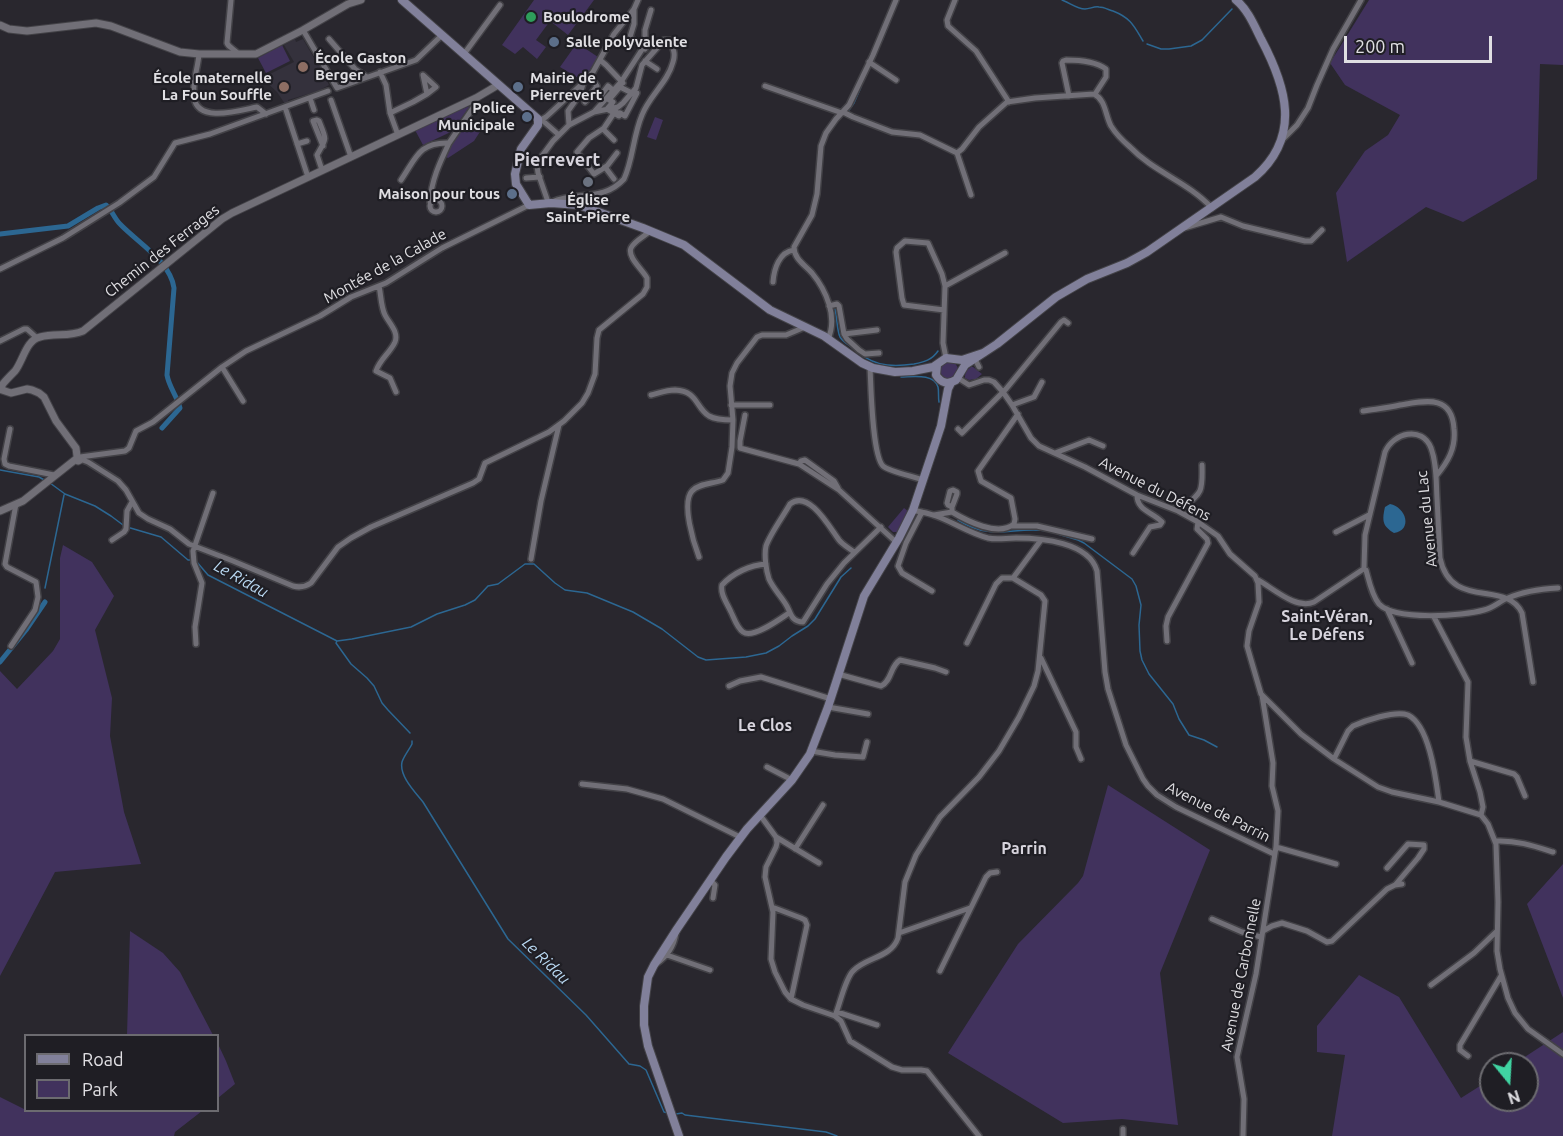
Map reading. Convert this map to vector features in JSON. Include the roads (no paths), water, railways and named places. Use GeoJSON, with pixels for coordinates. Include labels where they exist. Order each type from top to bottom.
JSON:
{"type":"FeatureCollection","features":[{"type":"Feature","properties":{"kind":"main road"},"geometry":{"type":"LineString","coordinates":[[402,0],[540,121],[521,149],[515,174],[516,184],[530,205],[549,201],[585,207],[684,245],[770,310],[828,339],[870,367],[884,371],[913,371],[930,368],[946,358],[956,360],[974,358]]}},
{"type":"Feature","properties":{"kind":"main road"},"geometry":{"type":"LineString","coordinates":[[679,1136],[645,1032],[645,993],[648,977],[677,929],[740,837],[792,780],[811,751],[831,699],[864,596],[913,510],[941,426],[948,389],[965,365],[1066,290],[1138,257],[1212,208],[1262,170],[1271,160],[1282,140],[1285,110],[1276,71],[1247,13],[1236,0]]}},
{"type":"Feature","properties":{"kind":"main road"},"geometry":{"type":"LineString","coordinates":[[956,360],[960,365],[957,377]]}},
{"type":"Feature","properties":{"kind":"main road"},"geometry":{"type":"LineString","coordinates":[[937,365],[944,409]]}},
{"type":"Feature","properties":{"kind":"main road"},"geometry":{"type":"LineString","coordinates":[[913,371],[939,378],[957,377]]}},
{"type":"Feature","properties":{"kind":"street"},"geometry":{"type":"LineString","coordinates":[[231,0],[226,43],[238,54]]}},
{"type":"Feature","properties":{"kind":"street"},"geometry":{"type":"LineString","coordinates":[[0,25],[27,31],[93,23],[105,24],[176,51],[199,54],[256,54],[303,30],[345,2],[361,0]]}},
{"type":"Feature","properties":{"kind":"street"},"geometry":{"type":"LineString","coordinates":[[559,135],[540,121],[584,82],[591,79],[614,34],[639,0]]}},
{"type":"Feature","properties":{"kind":"street"},"geometry":{"type":"LineString","coordinates":[[828,339],[831,330],[829,306],[824,290],[814,275],[796,257],[794,250],[814,208],[823,140],[828,128],[849,105],[896,0]]}},
{"type":"Feature","properties":{"kind":"street"},"geometry":{"type":"LineString","coordinates":[[956,0],[947,20],[948,26],[976,51],[1009,102]]}},
{"type":"Feature","properties":{"kind":"street"},"geometry":{"type":"LineString","coordinates":[[1282,140],[1297,125],[1308,108],[1333,49],[1361,0]]}},
{"type":"Feature","properties":{"kind":"street"},"geometry":{"type":"LineString","coordinates":[[464,54],[500,5]]}},
{"type":"Feature","properties":{"kind":"street"},"geometry":{"type":"LineString","coordinates":[[634,9],[634,24],[630,37],[645,49]]}},
{"type":"Feature","properties":{"kind":"street"},"geometry":{"type":"LineString","coordinates":[[617,153],[614,159],[594,174],[577,152],[587,140],[603,129],[614,111],[634,91],[640,69],[645,61],[664,40],[669,40],[675,51],[673,62],[639,122],[626,176],[613,190],[549,201],[540,177],[538,161],[559,135],[594,112],[621,82],[638,55],[645,49],[645,30],[651,10]]}},
{"type":"Feature","properties":{"kind":"street"},"geometry":{"type":"LineString","coordinates":[[303,30],[337,88],[416,60],[442,35]]}},
{"type":"Feature","properties":{"kind":"street"},"geometry":{"type":"LineString","coordinates":[[329,39],[355,69],[367,77]]}},
{"type":"Feature","properties":{"kind":"street"},"geometry":{"type":"LineString","coordinates":[[199,54],[194,96],[199,108],[215,114],[257,107],[266,114]]}},
{"type":"Feature","properties":{"kind":"street"},"geometry":{"type":"LineString","coordinates":[[600,60],[621,82],[650,99]]}},
{"type":"Feature","properties":{"kind":"street"},"geometry":{"type":"LineString","coordinates":[[1069,96],[1062,63],[1066,60],[1092,63],[1106,69],[1106,77],[1095,94]]}},
{"type":"Feature","properties":{"kind":"street"},"geometry":{"type":"LineString","coordinates":[[645,61],[657,69]]}},
{"type":"Feature","properties":{"kind":"street"},"geometry":{"type":"LineString","coordinates":[[869,62],[896,80]]}},
{"type":"Feature","properties":{"kind":"street"},"geometry":{"type":"LineString","coordinates":[[380,72],[387,87],[390,113],[398,135]]}},
{"type":"Feature","properties":{"kind":"street"},"geometry":{"type":"LineString","coordinates":[[585,102],[597,86],[591,79]]}},
{"type":"Feature","properties":{"kind":"street"},"geometry":{"type":"LineString","coordinates":[[570,126],[568,111],[580,94],[584,82]]}},
{"type":"Feature","properties":{"kind":"street","name":"Chemin des Ferrages"},"geometry":{"type":"LineString","coordinates":[[37,338],[83,331],[222,219],[476,98],[498,85]]}},
{"type":"Feature","properties":{"kind":"street"},"geometry":{"type":"LineString","coordinates":[[599,98],[608,86],[614,91]]}},
{"type":"Feature","properties":{"kind":"street"},"geometry":{"type":"LineString","coordinates":[[765,86],[892,132],[920,135],[957,153],[971,195]]}},
{"type":"Feature","properties":{"kind":"street"},"geometry":{"type":"LineString","coordinates":[[608,109],[613,102],[609,100],[620,87],[630,92],[634,91]]}},
{"type":"Feature","properties":{"kind":"street"},"geometry":{"type":"LineString","coordinates":[[0,269],[63,238],[114,207],[151,180],[175,143],[210,134],[328,91]]}},
{"type":"Feature","properties":{"kind":"street"},"geometry":{"type":"LineString","coordinates":[[594,112],[608,109],[619,116],[620,113],[625,116],[637,93],[634,91]]}},
{"type":"Feature","properties":{"kind":"street"},"geometry":{"type":"LineString","coordinates":[[593,93],[605,102]]}},
{"type":"Feature","properties":{"kind":"street"},"geometry":{"type":"LineString","coordinates":[[390,113],[427,94]]}},
{"type":"Feature","properties":{"kind":"street"},"geometry":{"type":"LineString","coordinates":[[957,153],[988,118],[1004,104],[1095,94]]}},
{"type":"Feature","properties":{"kind":"street"},"geometry":{"type":"LineString","coordinates":[[1095,94],[1103,103],[1112,127],[1132,149],[1149,164],[1199,195],[1212,208]]}},
{"type":"Feature","properties":{"kind":"street"},"geometry":{"type":"LineString","coordinates":[[310,98],[314,110]]}},
{"type":"Feature","properties":{"kind":"street"},"geometry":{"type":"LineString","coordinates":[[430,202],[439,163],[449,143],[475,105],[476,98]]}},
{"type":"Feature","properties":{"kind":"street"},"geometry":{"type":"LineString","coordinates":[[331,100],[351,157]]}},
{"type":"Feature","properties":{"kind":"street"},"geometry":{"type":"LineString","coordinates":[[285,107],[308,177]]}},
{"type":"Feature","properties":{"kind":"street"},"geometry":{"type":"LineString","coordinates":[[614,111],[625,122]]}},
{"type":"Feature","properties":{"kind":"street"},"geometry":{"type":"LineString","coordinates":[[289,118],[297,117]]}},
{"type":"Feature","properties":{"kind":"street"},"geometry":{"type":"LineString","coordinates":[[603,129],[614,140]]}},
{"type":"Feature","properties":{"kind":"street"},"geometry":{"type":"LineString","coordinates":[[320,130],[323,146],[317,155],[322,170]]}},
{"type":"Feature","properties":{"kind":"street"},"geometry":{"type":"LineString","coordinates":[[297,144],[307,141]]}},
{"type":"Feature","properties":{"kind":"street"},"geometry":{"type":"LineString","coordinates":[[400,180],[422,149],[434,143],[449,143]]}},
{"type":"Feature","properties":{"kind":"street"},"geometry":{"type":"LineString","coordinates":[[605,167],[614,179]]}},
{"type":"Feature","properties":{"kind":"street"},"geometry":{"type":"LineString","coordinates":[[525,178],[540,177]]}},
{"type":"Feature","properties":{"kind":"street","name":"Montée de la Calade"},"geometry":{"type":"LineString","coordinates":[[78,458],[125,451],[130,447],[136,431],[153,422],[246,351],[320,316],[351,297],[379,286],[442,249],[530,205]]}},
{"type":"Feature","properties":{"kind":"street"},"geometry":{"type":"LineString","coordinates":[[1182,229],[1221,217],[1243,226],[1305,241],[1311,241],[1322,230]]}},
{"type":"Feature","properties":{"kind":"street"},"geometry":{"type":"LineString","coordinates":[[78,458],[118,481],[143,517],[170,529],[193,547],[293,586],[301,587],[310,583],[338,547],[345,542],[364,530],[473,483],[479,479],[483,465],[536,439],[559,425],[577,408],[588,393],[596,371],[599,330],[620,311],[638,299],[645,290],[647,278],[631,256],[630,250],[650,231]]}},
{"type":"Feature","properties":{"kind":"street"},"geometry":{"type":"LineString","coordinates":[[944,310],[908,306],[902,302],[896,252],[905,241],[928,243],[942,274],[945,286],[946,358]]}},
{"type":"Feature","properties":{"kind":"street"},"geometry":{"type":"LineString","coordinates":[[773,282],[774,272],[779,262],[786,252],[794,250]]}},
{"type":"Feature","properties":{"kind":"street"},"geometry":{"type":"LineString","coordinates":[[945,286],[1005,253]]}},
{"type":"Feature","properties":{"kind":"street"},"geometry":{"type":"LineString","coordinates":[[379,286],[384,312],[396,338],[376,370],[390,378],[396,392]]}},
{"type":"Feature","properties":{"kind":"street"},"geometry":{"type":"LineString","coordinates":[[829,306],[837,304],[839,306],[847,339],[862,353],[879,353]]}},
{"type":"Feature","properties":{"kind":"street"},"geometry":{"type":"LineString","coordinates":[[958,429],[962,433],[1004,392],[1061,322],[1064,320],[1068,323]]}},
{"type":"Feature","properties":{"kind":"street"},"geometry":{"type":"LineString","coordinates":[[699,557],[690,528],[689,496],[697,487],[720,481],[726,477],[732,447],[733,420],[730,386],[732,373],[739,359],[755,338],[762,335],[786,334],[805,327]]}},
{"type":"Feature","properties":{"kind":"street"},"geometry":{"type":"LineString","coordinates":[[0,341],[24,329],[37,338],[28,347],[17,368],[0,387],[6,393],[27,389],[39,393],[76,448],[78,458]]}},
{"type":"Feature","properties":{"kind":"street"},"geometry":{"type":"LineString","coordinates":[[844,334],[877,330]]}},
{"type":"Feature","properties":{"kind":"street"},"geometry":{"type":"LineString","coordinates":[[974,358],[979,368]]}},
{"type":"Feature","properties":{"kind":"street"},"geometry":{"type":"LineString","coordinates":[[870,367],[875,446],[880,462],[885,468],[923,480]]}},
{"type":"Feature","properties":{"kind":"street"},"geometry":{"type":"LineString","coordinates":[[222,368],[243,401]]}},
{"type":"Feature","properties":{"kind":"street"},"geometry":{"type":"LineString","coordinates":[[957,377],[969,385],[981,380],[989,380],[1004,392]]}},
{"type":"Feature","properties":{"kind":"street"},"geometry":{"type":"LineString","coordinates":[[1012,405],[1032,399],[1042,382]]}},
{"type":"Feature","properties":{"kind":"street"},"geometry":{"type":"LineString","coordinates":[[651,395],[673,390],[684,392],[693,397],[708,415],[717,419],[733,420]]}},
{"type":"Feature","properties":{"kind":"street","name":"Avenue du Défens"},"geometry":{"type":"LineString","coordinates":[[1004,392],[1035,443],[1137,495],[1178,511],[1198,522],[1218,536],[1233,557],[1257,580],[1298,603],[1307,605],[1314,602],[1364,569]]}},
{"type":"Feature","properties":{"kind":"street"},"geometry":{"type":"LineString","coordinates":[[1363,411],[1422,401],[1437,402],[1445,407],[1453,419],[1455,436],[1449,458],[1436,476]]}},
{"type":"Feature","properties":{"kind":"street"},"geometry":{"type":"LineString","coordinates":[[731,405],[770,405]]}},
{"type":"Feature","properties":{"kind":"street"},"geometry":{"type":"LineString","coordinates":[[1012,526],[1015,519],[1011,498],[984,483],[978,473],[982,463],[1018,414]]}},
{"type":"Feature","properties":{"kind":"street"},"geometry":{"type":"LineString","coordinates":[[744,415],[740,448],[799,464],[839,490],[896,542]]}},
{"type":"Feature","properties":{"kind":"street"},"geometry":{"type":"LineString","coordinates":[[531,559],[541,501],[559,425]]}},
{"type":"Feature","properties":{"kind":"street"},"geometry":{"type":"LineString","coordinates":[[10,429],[3,459],[5,464],[50,479]]}},
{"type":"Feature","properties":{"kind":"street","name":"Avenue du Lac"},"geometry":{"type":"LineString","coordinates":[[1364,569],[1364,548],[1369,515],[1384,452],[1394,438],[1407,434],[1419,436],[1429,445],[1432,452],[1436,476],[1440,558],[1445,574],[1454,584],[1462,588],[1506,598]]}},
{"type":"Feature","properties":{"kind":"street"},"geometry":{"type":"LineString","coordinates":[[1055,453],[1089,440],[1103,446]]}},
{"type":"Feature","properties":{"kind":"street"},"geometry":{"type":"LineString","coordinates":[[0,511],[23,501],[78,458]]}},
{"type":"Feature","properties":{"kind":"street"},"geometry":{"type":"LineString","coordinates":[[1178,511],[1201,491],[1202,465]]}},
{"type":"Feature","properties":{"kind":"street"},"geometry":{"type":"LineString","coordinates":[[196,644],[195,627],[202,583],[194,560],[193,547],[213,493]]}},
{"type":"Feature","properties":{"kind":"street"},"geometry":{"type":"LineString","coordinates":[[1132,553],[1150,527],[1160,525],[1162,522],[1139,506],[1137,495]]}},
{"type":"Feature","properties":{"kind":"street"},"geometry":{"type":"LineString","coordinates":[[854,552],[842,543],[815,508],[806,503],[794,501],[790,504],[767,544],[766,564],[770,580],[795,620],[803,622],[827,584],[854,552],[881,527]]}},
{"type":"Feature","properties":{"kind":"street"},"geometry":{"type":"LineString","coordinates":[[112,540],[124,531],[127,511],[132,502]]}},
{"type":"Feature","properties":{"kind":"street"},"geometry":{"type":"LineString","coordinates":[[11,646],[35,610],[38,597],[36,582],[5,564],[16,504]]}},
{"type":"Feature","properties":{"kind":"street"},"geometry":{"type":"LineString","coordinates":[[934,515],[950,507],[980,526],[998,528],[1034,526],[1092,539]]}},
{"type":"Feature","properties":{"kind":"street","name":"Avenue de Parrin"},"geometry":{"type":"LineString","coordinates":[[913,510],[934,515],[986,537],[1031,538],[1062,544],[1077,549],[1092,560],[1099,583],[1108,690],[1126,745],[1148,786],[1157,795],[1176,807],[1275,850],[1336,864]]}},
{"type":"Feature","properties":{"kind":"street"},"geometry":{"type":"LineString","coordinates":[[922,512],[906,543],[898,567],[902,573],[932,591]]}},
{"type":"Feature","properties":{"kind":"street"},"geometry":{"type":"LineString","coordinates":[[1336,532],[1369,515]]}},
{"type":"Feature","properties":{"kind":"street"},"geometry":{"type":"LineString","coordinates":[[1167,641],[1168,617],[1208,543],[1208,539],[1197,529],[1198,522]]}},
{"type":"Feature","properties":{"kind":"street"},"geometry":{"type":"LineString","coordinates":[[1013,578],[1041,540]]}},
{"type":"Feature","properties":{"kind":"street"},"geometry":{"type":"LineString","coordinates":[[766,564],[753,565],[724,582],[721,590],[726,602],[740,630],[747,634],[789,613]]}},
{"type":"Feature","properties":{"kind":"street"},"geometry":{"type":"LineString","coordinates":[[1364,569],[1380,605],[1402,613],[1434,616],[1482,611],[1525,591],[1558,588]]}},
{"type":"Feature","properties":{"kind":"street"},"geometry":{"type":"LineString","coordinates":[[836,1014],[852,972],[891,949],[898,940],[904,882],[916,855],[940,817],[983,773],[1006,741],[1034,686],[1040,657],[1045,599],[1013,578],[1002,578],[996,584],[967,643]]}},
{"type":"Feature","properties":{"kind":"street"},"geometry":{"type":"LineString","coordinates":[[1257,580],[1259,602],[1246,646],[1261,694],[1301,734],[1370,783],[1381,789],[1439,802],[1482,815],[1488,824],[1496,841],[1497,951],[1501,976],[1511,1005],[1520,1020],[1539,1038],[1563,1054]]}},
{"type":"Feature","properties":{"kind":"street"},"geometry":{"type":"LineString","coordinates":[[1506,598],[1516,604],[1522,613],[1533,682]]}},
{"type":"Feature","properties":{"kind":"street"},"geometry":{"type":"LineString","coordinates":[[1387,609],[1412,663]]}},
{"type":"Feature","properties":{"kind":"street"},"geometry":{"type":"LineString","coordinates":[[1434,616],[1468,682],[1465,728],[1470,761],[1483,807],[1482,815]]}},
{"type":"Feature","properties":{"kind":"street"},"geometry":{"type":"LineString","coordinates":[[1040,657],[1076,732],[1076,747],[1081,759]]}},
{"type":"Feature","properties":{"kind":"street"},"geometry":{"type":"LineString","coordinates":[[838,674],[881,686],[886,683],[895,664],[900,660],[946,672]]}},
{"type":"Feature","properties":{"kind":"street"},"geometry":{"type":"LineString","coordinates":[[729,686],[757,677],[766,678],[831,699]]}},
{"type":"Feature","properties":{"kind":"street","name":"Avenue de Carbonnelle"},"geometry":{"type":"LineString","coordinates":[[1244,1136],[1244,1099],[1237,1057],[1256,974],[1275,850],[1278,811],[1272,786],[1273,763],[1261,694]]}},
{"type":"Feature","properties":{"kind":"street"},"geometry":{"type":"LineString","coordinates":[[828,707],[868,714]]}},
{"type":"Feature","properties":{"kind":"street"},"geometry":{"type":"LineString","coordinates":[[1334,759],[1346,734],[1353,726],[1372,719],[1407,715],[1416,722],[1429,751],[1439,802]]}},
{"type":"Feature","properties":{"kind":"street"},"geometry":{"type":"LineString","coordinates":[[811,751],[863,757],[867,742]]}},
{"type":"Feature","properties":{"kind":"street"},"geometry":{"type":"LineString","coordinates":[[1470,761],[1515,775],[1525,796]]}},
{"type":"Feature","properties":{"kind":"street"},"geometry":{"type":"LineString","coordinates":[[767,767],[792,780]]}},
{"type":"Feature","properties":{"kind":"street"},"geometry":{"type":"LineString","coordinates":[[582,784],[627,789],[663,799],[740,837]]}},
{"type":"Feature","properties":{"kind":"street"},"geometry":{"type":"LineString","coordinates":[[795,849],[823,805]]}},
{"type":"Feature","properties":{"kind":"street"},"geometry":{"type":"LineString","coordinates":[[760,815],[776,837],[819,863]]}},
{"type":"Feature","properties":{"kind":"street"},"geometry":{"type":"LineString","coordinates":[[776,837],[777,846],[765,872],[772,907],[771,959],[783,988],[791,999],[808,1008],[877,1025]]}},
{"type":"Feature","properties":{"kind":"street"},"geometry":{"type":"LineString","coordinates":[[1496,841],[1525,843],[1553,852]]}},
{"type":"Feature","properties":{"kind":"street"},"geometry":{"type":"LineString","coordinates":[[1388,868],[1408,844],[1424,845],[1418,858],[1395,885]]}},
{"type":"Feature","properties":{"kind":"street"},"geometry":{"type":"LineString","coordinates":[[940,971],[987,875],[998,872]]}},
{"type":"Feature","properties":{"kind":"street"},"geometry":{"type":"LineString","coordinates":[[710,880],[715,885],[713,898]]}},
{"type":"Feature","properties":{"kind":"street"},"geometry":{"type":"LineString","coordinates":[[1212,919],[1242,932],[1262,934],[1282,922],[1329,942],[1345,930],[1387,889],[1402,884]]}},
{"type":"Feature","properties":{"kind":"street"},"geometry":{"type":"LineString","coordinates":[[772,907],[805,920],[807,925],[791,999]]}},
{"type":"Feature","properties":{"kind":"street"},"geometry":{"type":"LineString","coordinates":[[899,933],[970,908]]}},
{"type":"Feature","properties":{"kind":"street"},"geometry":{"type":"LineString","coordinates":[[654,964],[667,955],[677,929]]}},
{"type":"Feature","properties":{"kind":"street"},"geometry":{"type":"LineString","coordinates":[[1431,985],[1474,953],[1497,931]]}},
{"type":"Feature","properties":{"kind":"street"},"geometry":{"type":"LineString","coordinates":[[667,955],[710,970]]}},
{"type":"Feature","properties":{"kind":"street"},"geometry":{"type":"LineString","coordinates":[[1468,1056],[1460,1050],[1460,1045],[1501,976]]}},
{"type":"Feature","properties":{"kind":"street"},"geometry":{"type":"LineString","coordinates":[[836,1014],[850,1041],[892,1067],[902,1070],[927,1071],[979,1136]]}},
{"type":"Feature","properties":{"kind":"street"},"geometry":{"type":"LineString","coordinates":[[1123,1129],[1123,1136]]}},
{"type":"Feature","properties":{"kind":"water"},"geometry":{"type":"Polygon","coordinates":[[[1390,504],[1400,509],[1405,518],[1404,528],[1394,533],[1387,528],[1383,519],[1385,507],[1390,504]]]}},
{"type":"Feature","properties":{"kind":"waterway"},"geometry":{"type":"LineString","coordinates":[[1062,0],[1082,9],[1101,7],[1119,14],[1131,23],[1143,41]]}},
{"type":"Feature","properties":{"kind":"waterway"},"geometry":{"type":"LineString","coordinates":[[1147,44],[1161,49],[1191,46],[1202,40],[1232,9]]}},
{"type":"Feature","properties":{"kind":"waterway"},"geometry":{"type":"LineString","coordinates":[[882,41],[892,16]]}},
{"type":"Feature","properties":{"kind":"waterway"},"geometry":{"type":"LineString","coordinates":[[876,54],[879,48]]}},
{"type":"Feature","properties":{"kind":"waterway"},"geometry":{"type":"LineString","coordinates":[[849,110],[861,87]]}},
{"type":"Feature","properties":{"kind":"waterway"},"geometry":{"type":"LineString","coordinates":[[820,187],[821,174]]}},
{"type":"Feature","properties":{"kind":"waterway"},"geometry":{"type":"LineString","coordinates":[[0,234],[68,226],[106,205],[120,224],[160,261],[172,279],[174,288],[167,375],[180,408],[162,428]]}},
{"type":"Feature","properties":{"kind":"waterway"},"geometry":{"type":"LineString","coordinates":[[835,309],[840,337],[872,361],[896,366],[914,364],[928,360],[938,351]]}},
{"type":"Feature","properties":{"kind":"waterway"},"geometry":{"type":"LineString","coordinates":[[901,377],[922,377],[932,380],[938,387],[939,402]]}},
{"type":"Feature","properties":{"kind":"waterway","name":"Le Ridau"},"geometry":{"type":"LineString","coordinates":[[0,470],[39,477],[46,481]]}},
{"type":"Feature","properties":{"kind":"waterway","name":"Le Ridau"},"geometry":{"type":"LineString","coordinates":[[50,483],[65,494],[95,506],[123,525]]}},
{"type":"Feature","properties":{"kind":"waterway"},"geometry":{"type":"LineString","coordinates":[[45,588],[64,495]]}},
{"type":"Feature","properties":{"kind":"waterway"},"geometry":{"type":"LineString","coordinates":[[958,520],[970,527],[992,532],[1048,531]]}},
{"type":"Feature","properties":{"kind":"waterway","name":"Le Ridau"},"geometry":{"type":"LineString","coordinates":[[127,527],[161,537],[188,560],[191,560]]}},
{"type":"Feature","properties":{"kind":"waterway"},"geometry":{"type":"LineString","coordinates":[[1058,534],[1084,543],[1132,579],[1141,605],[1140,651],[1149,674],[1173,704],[1189,735],[1217,747]]}},
{"type":"Feature","properties":{"kind":"waterway","name":"Le Ridau"},"geometry":{"type":"LineString","coordinates":[[196,561],[208,575],[337,641],[336,643],[351,664],[374,686],[382,703],[410,733]]}},
{"type":"Feature","properties":{"kind":"waterway"},"geometry":{"type":"LineString","coordinates":[[337,641],[411,627],[437,614],[475,600],[488,586],[498,584],[525,564],[534,564],[565,590],[587,593],[633,612],[662,629],[698,657],[706,660],[746,657],[766,653],[808,626],[815,619],[841,577],[851,568]]}},
{"type":"Feature","properties":{"kind":"waterway"},"geometry":{"type":"LineString","coordinates":[[0,662],[45,602]]}},
{"type":"Feature","properties":{"kind":"waterway","name":"Le Ridau"},"geometry":{"type":"LineString","coordinates":[[412,741],[402,762],[405,778],[423,802],[508,939],[586,1015],[629,1064],[646,1070],[664,1112],[668,1113]]}},
{"type":"Feature","properties":{"kind":"waterway","name":"Le Ridau"},"geometry":{"type":"LineString","coordinates":[[676,1114],[826,1132],[837,1136]]}},
{"type":"Feature","properties":{"kind":"place","name":"Boulodrome"},"geometry":{"type":"Point","coordinates":[531,17]}},
{"type":"Feature","properties":{"kind":"place","name":"Salle polyvalente"},"geometry":{"type":"Point","coordinates":[554,42]}},
{"type":"Feature","properties":{"kind":"place","name":"École Gaston Berger"},"geometry":{"type":"Point","coordinates":[303,67]}},
{"type":"Feature","properties":{"kind":"place","name":"École maternelle La Foun Souffle"},"geometry":{"type":"Point","coordinates":[284,87]}},
{"type":"Feature","properties":{"kind":"place","name":"Mairie de Pierrevert"},"geometry":{"type":"Point","coordinates":[518,87]}},
{"type":"Feature","properties":{"kind":"place","name":"Police Municipale"},"geometry":{"type":"Point","coordinates":[527,117]}},
{"type":"Feature","properties":{"kind":"place","name":"Église Saint-Pierre"},"geometry":{"type":"Point","coordinates":[588,182]}},
{"type":"Feature","properties":{"kind":"place","name":"Maison pour tous"},"geometry":{"type":"Point","coordinates":[512,194]}},
{"type":"Feature","properties":{"kind":"district","name":"Pierrevert"},"geometry":{"type":"Point","coordinates":[557,160]}},
{"type":"Feature","properties":{"kind":"district","name":"Saint-Véran, Le Défens"},"geometry":{"type":"Point","coordinates":[1327,626]}},
{"type":"Feature","properties":{"kind":"district","name":"Le Clos"},"geometry":{"type":"Point","coordinates":[765,726]}},
{"type":"Feature","properties":{"kind":"district","name":"Parrin"},"geometry":{"type":"Point","coordinates":[1024,849]}}]}
